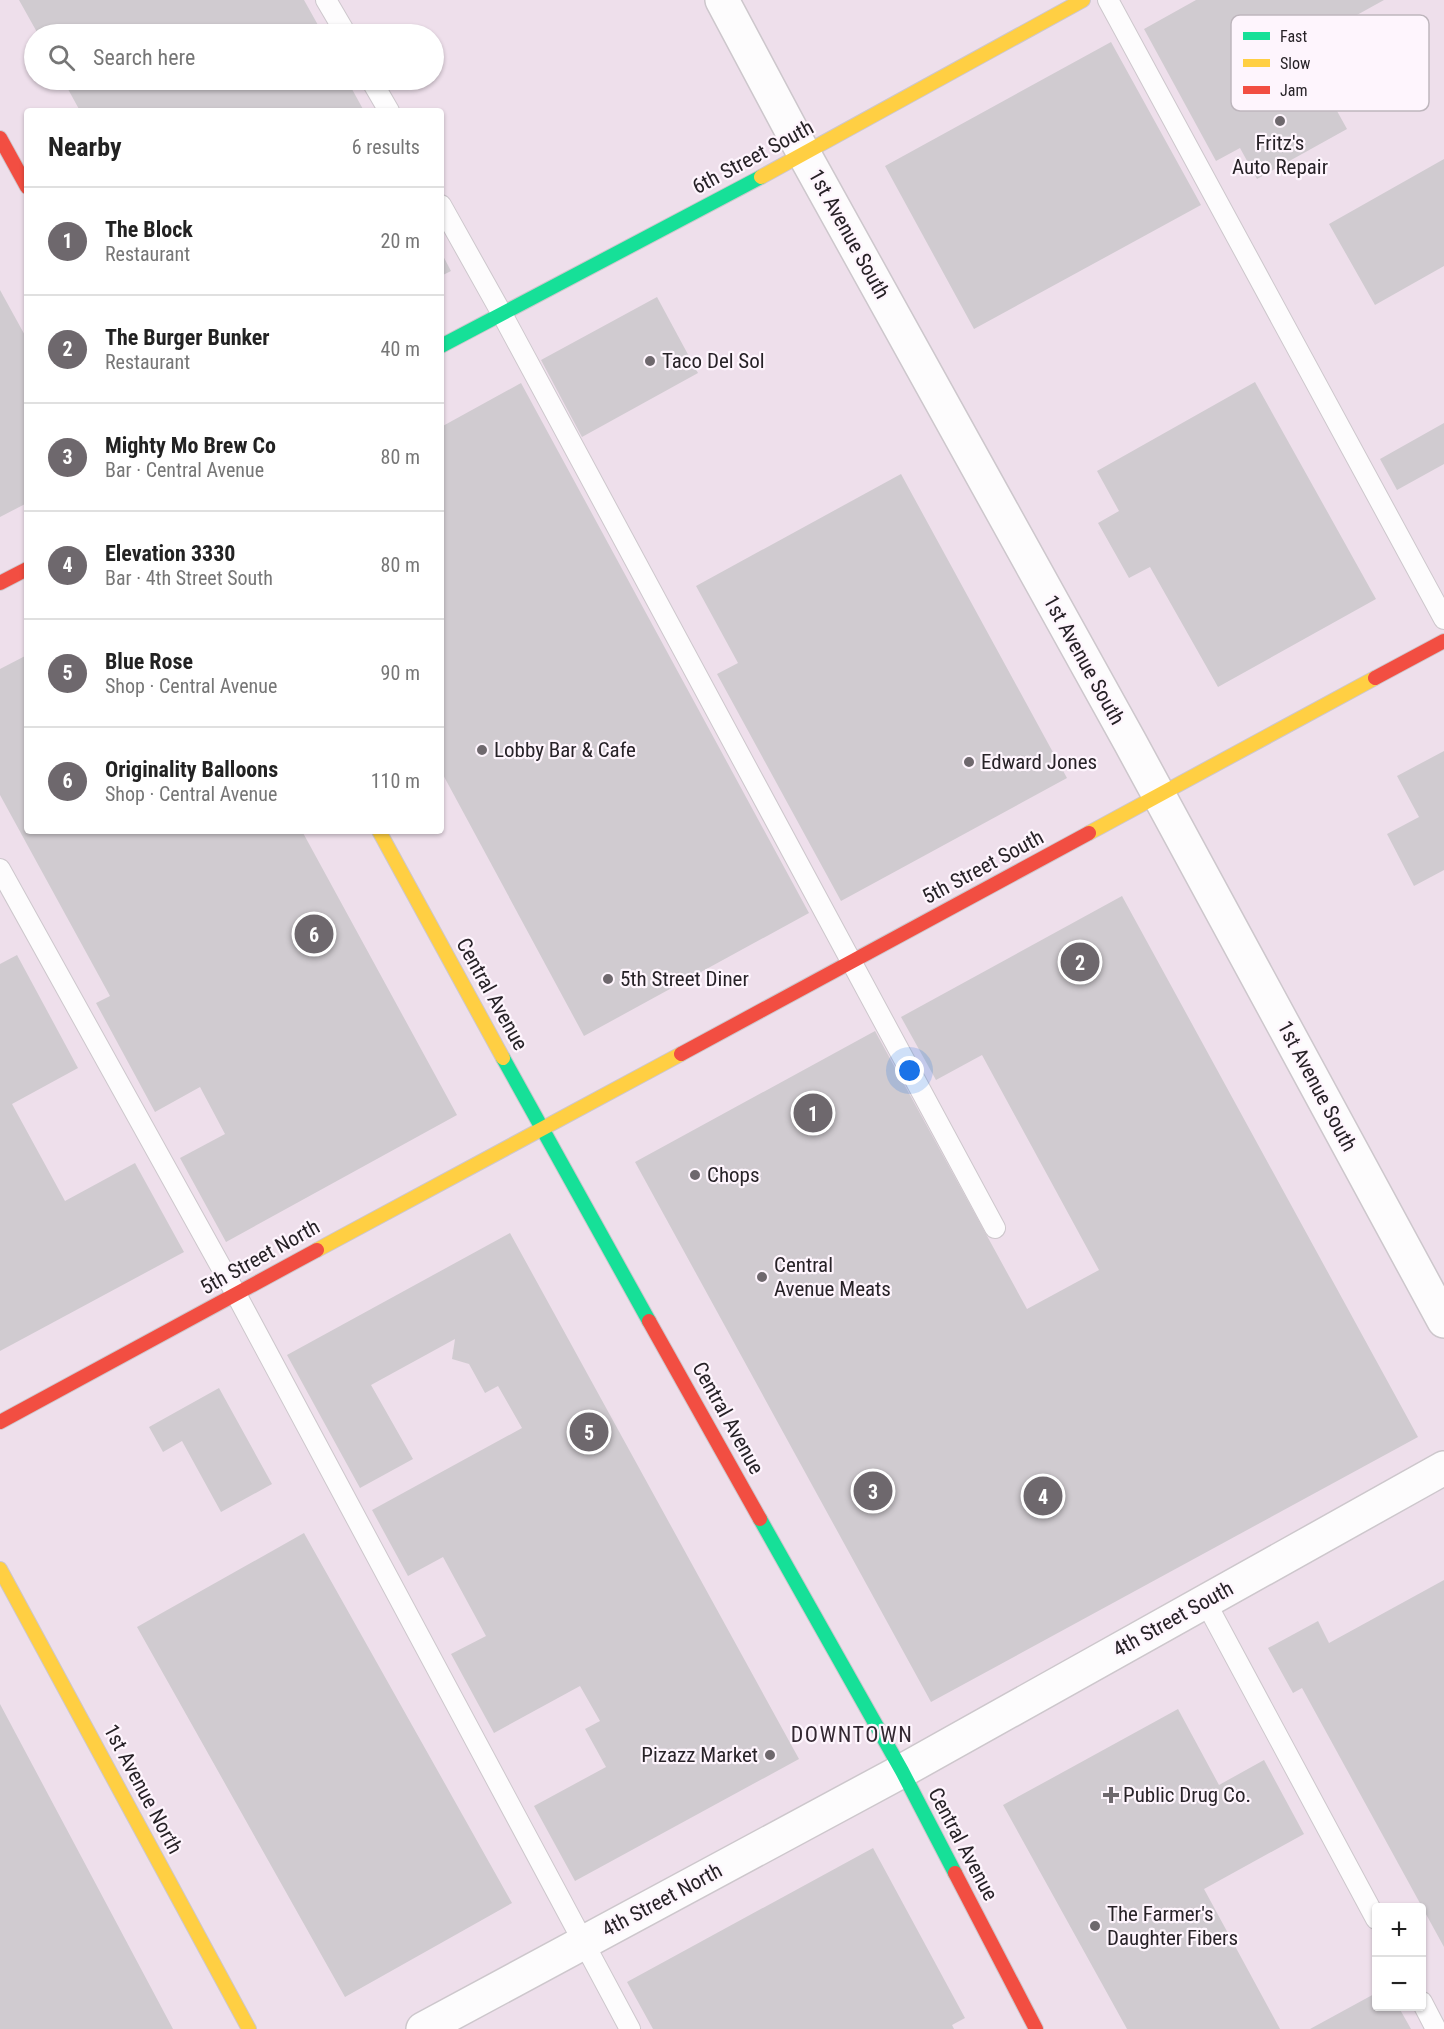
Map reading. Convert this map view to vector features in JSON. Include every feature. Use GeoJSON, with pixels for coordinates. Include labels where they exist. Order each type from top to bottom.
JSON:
{"type":"FeatureCollection","features":[{"type":"Feature","properties":{"kind":"main road","name":"6th Street South"},"geometry":{"type":"LineString","coordinates":[[444,344],[804,154],[1083,0]]}},
{"type":"Feature","properties":{"kind":"main road"},"geometry":{"type":"LineString","coordinates":[[0,138],[24,182]]}},
{"type":"Feature","properties":{"kind":"main road"},"geometry":{"type":"LineString","coordinates":[[0,584],[24,571]]}},
{"type":"Feature","properties":{"kind":"main road","name":"5th Street South"},"geometry":{"type":"LineString","coordinates":[[541,1128],[1444,640]]}},
{"type":"Feature","properties":{"kind":"main road","name":"Central Avenue"},"geometry":{"type":"LineString","coordinates":[[381,834],[541,1128],[902,1771],[1035,2029]]}},
{"type":"Feature","properties":{"kind":"main road","name":"5th Street North"},"geometry":{"type":"LineString","coordinates":[[0,1422],[541,1128]]}},
{"type":"Feature","properties":{"kind":"main road","name":"1st Avenue North"},"geometry":{"type":"LineString","coordinates":[[0,1569],[249,2029]]}},
{"type":"Feature","properties":{"kind":"street","name":"1st Avenue South"},"geometry":{"type":"LineString","coordinates":[[722,0],[804,154],[1159,796],[1444,1321]]}},
{"type":"Feature","properties":{"kind":"street","name":"4th Street South"},"geometry":{"type":"LineString","coordinates":[[902,1771],[1444,1468]]}},
{"type":"Feature","properties":{"kind":"street","name":"4th Street North"},"geometry":{"type":"LineString","coordinates":[[423,2029],[902,1771]]}},
{"type":"Feature","properties":{"kind":"lane"},"geometry":{"type":"LineString","coordinates":[[326,0],[340,24]]}},
{"type":"Feature","properties":{"kind":"lane"},"geometry":{"type":"LineString","coordinates":[[1108,0],[1444,619]]}},
{"type":"Feature","properties":{"kind":"lane"},"geometry":{"type":"LineString","coordinates":[[376,90],[386,108]]}},
{"type":"Feature","properties":{"kind":"lane"},"geometry":{"type":"LineString","coordinates":[[444,210],[995,1228]]}},
{"type":"Feature","properties":{"kind":"lane"},"geometry":{"type":"LineString","coordinates":[[0,869],[236,1294],[630,2029]]}},
{"type":"Feature","properties":{"kind":"lane"},"geometry":{"type":"LineString","coordinates":[[1205,1601],[1372,1910]]}},
{"type":"Feature","properties":{"kind":"lane"},"geometry":{"type":"LineString","coordinates":[[1426,2010],[1436,2029]]}},
{"type":"Feature","properties":{"kind":"shaded area"},"geometry":{"type":"Polygon","coordinates":[[[0,0],[1444,0],[1444,2029],[0,2029],[0,0]]]}},
{"type":"Feature","properties":{"kind":"building"},"geometry":{"type":"Polygon","coordinates":[[[19,0],[304,0],[317,24],[32,24],[19,0]]]}},
{"type":"Feature","properties":{"kind":"building"},"geometry":{"type":"Polygon","coordinates":[[[1196,0],[1384,0],[1357,15],[1231,15],[1231,111],[1337,111],[1347,129],[1257,179],[1240,148],[1216,161],[1144,29],[1196,0]]]}},
{"type":"Feature","properties":{"kind":"building"},"geometry":{"type":"Polygon","coordinates":[[[1111,42],[1201,205],[974,329],[885,166],[1111,42]]]}},
{"type":"Feature","properties":{"kind":"building"},"geometry":{"type":"Polygon","coordinates":[[[68,90],[352,90],[362,108],[78,108],[68,90]]]}},
{"type":"Feature","properties":{"kind":"building"},"geometry":{"type":"Polygon","coordinates":[[[1444,159],[1444,266],[1375,305],[1329,224],[1444,159]]]}},
{"type":"Feature","properties":{"kind":"building"},"geometry":{"type":"Polygon","coordinates":[[[444,258],[451,271],[444,274],[444,258]]]}},
{"type":"Feature","properties":{"kind":"building"},"geometry":{"type":"Polygon","coordinates":[[[0,290],[24,334],[24,505],[0,517],[0,290]]]}},
{"type":"Feature","properties":{"kind":"building"},"geometry":{"type":"Polygon","coordinates":[[[657,297],[698,373],[582,437],[541,360],[657,297]]]}},
{"type":"Feature","properties":{"kind":"building"},"geometry":{"type":"Polygon","coordinates":[[[1255,382],[1376,599],[1218,687],[1150,567],[1129,578],[1098,523],[1119,511],[1097,471],[1255,382]]]}},
{"type":"Feature","properties":{"kind":"building"},"geometry":{"type":"Polygon","coordinates":[[[521,383],[809,913],[584,1036],[444,777],[444,425],[521,383]]]}},
{"type":"Feature","properties":{"kind":"building"},"geometry":{"type":"Polygon","coordinates":[[[1444,423],[1444,464],[1397,490],[1380,459],[1444,423]]]}},
{"type":"Feature","properties":{"kind":"building"},"geometry":{"type":"Polygon","coordinates":[[[901,474],[1067,778],[841,901],[717,674],[738,663],[696,586],[901,474]]]}},
{"type":"Feature","properties":{"kind":"building"},"geometry":{"type":"Polygon","coordinates":[[[24,657],[24,834],[304,834],[457,1115],[226,1242],[180,1158],[225,1134],[200,1087],[155,1112],[96,1003],[110,996],[0,795],[0,669],[24,657]]]}},
{"type":"Feature","properties":{"kind":"building"},"geometry":{"type":"Polygon","coordinates":[[[1444,751],[1444,870],[1414,886],[1387,834],[1419,817],[1397,776],[1444,751]]]}},
{"type":"Feature","properties":{"kind":"building"},"geometry":{"type":"Polygon","coordinates":[[[1122,896],[1418,1437],[931,1702],[635,1162],[875,1031],[1027,1309],[1099,1270],[982,1055],[936,1080],[901,1017],[1122,896]]]}},
{"type":"Feature","properties":{"kind":"building"},"geometry":{"type":"Polygon","coordinates":[[[17,955],[78,1068],[12,1104],[65,1201],[135,1163],[184,1252],[0,1351],[0,964],[17,955]]]}},
{"type":"Feature","properties":{"kind":"building"},"geometry":{"type":"Polygon","coordinates":[[[510,1233],[799,1759],[575,1881],[534,1806],[606,1767],[585,1729],[600,1721],[580,1686],[494,1733],[451,1654],[486,1636],[443,1557],[408,1576],[372,1510],[522,1428],[498,1386],[485,1393],[469,1364],[452,1359],[455,1339],[371,1385],[413,1459],[360,1488],[287,1355],[510,1233]]]}},
{"type":"Feature","properties":{"kind":"building"},"geometry":{"type":"Polygon","coordinates":[[[219,1388],[272,1484],[221,1512],[182,1441],[163,1452],[149,1427],[219,1388]]]}},
{"type":"Feature","properties":{"kind":"building"},"geometry":{"type":"Polygon","coordinates":[[[304,1533],[512,1903],[345,1997],[137,1627],[304,1533]]]}},
{"type":"Feature","properties":{"kind":"building"},"geometry":{"type":"Polygon","coordinates":[[[1444,1580],[1444,1947],[1426,1914],[1426,1903],[1420,1903],[1302,1688],[1293,1693],[1268,1648],[1318,1621],[1329,1643],[1444,1580]]]}},
{"type":"Feature","properties":{"kind":"building"},"geometry":{"type":"Polygon","coordinates":[[[0,1704],[173,2029],[0,2029],[0,1704]]]}},
{"type":"Feature","properties":{"kind":"building"},"geometry":{"type":"Polygon","coordinates":[[[1178,1709],[1219,1785],[1264,1760],[1304,1834],[1204,1889],[1280,2029],[1127,2029],[1003,1805],[1178,1709]]]}},
{"type":"Feature","properties":{"kind":"building"},"geometry":{"type":"Polygon","coordinates":[[[873,1848],[965,2018],[952,2025],[954,2029],[653,2029],[627,1982],[873,1848]]]}},
{"type":"Feature","properties":{"kind":"building"},"geometry":{"type":"Polygon","coordinates":[[[1372,1995],[1372,2011],[1401,2011],[1411,2029],[1310,2029],[1372,1995]]]}},
{"type":"Feature","properties":{"kind":"traffic: fast"},"geometry":{"type":"LineString","coordinates":[[444,344],[761,177]]}},
{"type":"Feature","properties":{"kind":"traffic: fast"},"geometry":{"type":"LineString","coordinates":[[503,1058],[649,1321]]}},
{"type":"Feature","properties":{"kind":"traffic: fast"},"geometry":{"type":"LineString","coordinates":[[760,1519],[902,1771],[955,1873]]}},
{"type":"Feature","properties":{"kind":"traffic: slow"},"geometry":{"type":"LineString","coordinates":[[761,177],[1083,0]]}},
{"type":"Feature","properties":{"kind":"traffic: slow"},"geometry":{"type":"LineString","coordinates":[[1089,833],[1375,678]]}},
{"type":"Feature","properties":{"kind":"traffic: slow"},"geometry":{"type":"LineString","coordinates":[[381,834],[503,1058]]}},
{"type":"Feature","properties":{"kind":"traffic: slow"},"geometry":{"type":"LineString","coordinates":[[317,1250],[681,1054]]}},
{"type":"Feature","properties":{"kind":"traffic: slow"},"geometry":{"type":"LineString","coordinates":[[0,1569],[249,2029]]}},
{"type":"Feature","properties":{"kind":"traffic: jam"},"geometry":{"type":"LineString","coordinates":[[0,138],[24,182]]}},
{"type":"Feature","properties":{"kind":"traffic: jam"},"geometry":{"type":"LineString","coordinates":[[0,583],[24,571]]}},
{"type":"Feature","properties":{"kind":"traffic: jam"},"geometry":{"type":"LineString","coordinates":[[1375,678],[1444,641]]}},
{"type":"Feature","properties":{"kind":"traffic: jam"},"geometry":{"type":"LineString","coordinates":[[681,1054],[1089,833]]}},
{"type":"Feature","properties":{"kind":"traffic: jam"},"geometry":{"type":"LineString","coordinates":[[0,1422],[317,1250]]}},
{"type":"Feature","properties":{"kind":"traffic: jam"},"geometry":{"type":"LineString","coordinates":[[649,1321],[760,1519]]}},
{"type":"Feature","properties":{"kind":"traffic: jam"},"geometry":{"type":"LineString","coordinates":[[955,1873],[1036,2029]]}},
{"type":"Feature","properties":{"kind":"place","name":"Fritz's Auto Repair"},"geometry":{"type":"Point","coordinates":[1280,121]}},
{"type":"Feature","properties":{"kind":"place","name":"Taco Del Sol"},"geometry":{"type":"Point","coordinates":[650,361]}},
{"type":"Feature","properties":{"kind":"place","name":"Lobby Bar & Cafe"},"geometry":{"type":"Point","coordinates":[482,750]}},
{"type":"Feature","properties":{"kind":"place","name":"Edward Jones"},"geometry":{"type":"Point","coordinates":[969,762]}},
{"type":"Feature","properties":{"kind":"place","name":"Originality Balloons"},"geometry":{"type":"Point","coordinates":[314,934]}},
{"type":"Feature","properties":{"kind":"place","name":"The Burger Bunker"},"geometry":{"type":"Point","coordinates":[1080,962]}},
{"type":"Feature","properties":{"kind":"place","name":"5th Street Diner"},"geometry":{"type":"Point","coordinates":[608,979]}},
{"type":"Feature","properties":{"kind":"place","name":"The Block"},"geometry":{"type":"Point","coordinates":[813,1113]}},
{"type":"Feature","properties":{"kind":"place","name":"Chops"},"geometry":{"type":"Point","coordinates":[695,1175]}},
{"type":"Feature","properties":{"kind":"place","name":"Central Avenue Meats"},"geometry":{"type":"Point","coordinates":[762,1277]}},
{"type":"Feature","properties":{"kind":"place","name":"Blue Rose"},"geometry":{"type":"Point","coordinates":[589,1432]}},
{"type":"Feature","properties":{"kind":"place","name":"Mighty Mo Brew Co"},"geometry":{"type":"Point","coordinates":[873,1491]}},
{"type":"Feature","properties":{"kind":"place","name":"Elevation 3330"},"geometry":{"type":"Point","coordinates":[1043,1496]}},
{"type":"Feature","properties":{"kind":"place","name":"Pizazz Market"},"geometry":{"type":"Point","coordinates":[770,1755]}},
{"type":"Feature","properties":{"kind":"place","name":"Public Drug Co."},"geometry":{"type":"Point","coordinates":[1111,1795]}},
{"type":"Feature","properties":{"kind":"place","name":"The Farmer's Daughter Fibers"},"geometry":{"type":"Point","coordinates":[1095,1926]}},
{"type":"Feature","properties":{"kind":"district","name":"DOWNTOWN"},"geometry":{"type":"Point","coordinates":[852,1734]}}]}
